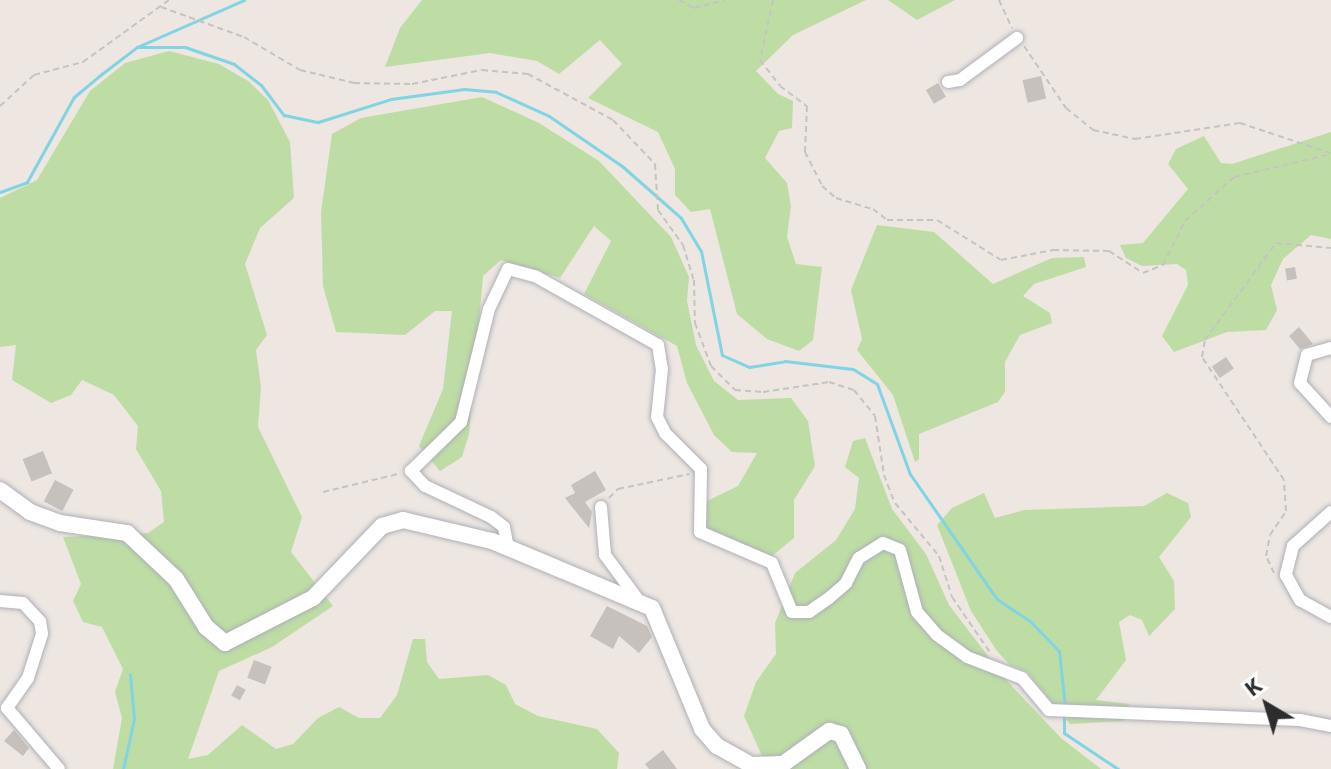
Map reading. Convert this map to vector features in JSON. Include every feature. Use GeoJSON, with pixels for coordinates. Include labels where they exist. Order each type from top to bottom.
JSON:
{"type":"FeatureCollection","features":[{"type":"Feature","properties":{"kind":"street"},"geometry":{"type":"LineString","coordinates":[[948,82],[960,80],[1017,38]]}},
{"type":"Feature","properties":{"kind":"street"},"geometry":{"type":"LineString","coordinates":[[508,548],[504,527],[491,517],[425,486],[411,471],[461,422],[489,309],[508,269],[535,276],[658,345],[662,369],[657,417],[665,433],[701,469],[700,532],[772,563],[792,612],[809,612],[829,598],[869,549],[883,543],[895,546],[906,561],[917,612],[967,657],[1022,678],[1049,710],[1300,720],[1331,726]]}},
{"type":"Feature","properties":{"kind":"street"},"geometry":{"type":"LineString","coordinates":[[1331,348],[1307,355],[1300,383],[1331,417]]}},
{"type":"Feature","properties":{"kind":"street"},"geometry":{"type":"LineString","coordinates":[[0,490],[30,512],[60,523],[127,533],[176,579],[206,627],[225,643],[313,598],[382,526],[403,520],[447,528],[508,548],[652,608],[663,624],[702,729],[717,746],[749,767],[783,764],[829,731],[841,734],[858,769]]}},
{"type":"Feature","properties":{"kind":"street"},"geometry":{"type":"LineString","coordinates":[[601,507],[605,555],[644,606]]}},
{"type":"Feature","properties":{"kind":"street"},"geometry":{"type":"LineString","coordinates":[[1331,512],[1293,546],[1286,575],[1300,600],[1331,617]]}},
{"type":"Feature","properties":{"kind":"street"},"geometry":{"type":"LineString","coordinates":[[0,601],[23,603],[40,621],[42,634],[28,678],[7,708],[59,769]]}},
{"type":"Feature","properties":{"kind":"path"},"geometry":{"type":"LineString","coordinates":[[0,106],[34,75],[83,62],[169,0]]}},
{"type":"Feature","properties":{"kind":"path"},"geometry":{"type":"LineString","coordinates":[[679,0],[694,8],[725,0]]}},
{"type":"Feature","properties":{"kind":"path"},"geometry":{"type":"LineString","coordinates":[[773,0],[760,60],[780,86],[807,106],[802,137],[822,186],[836,198],[873,209],[887,220],[937,220],[969,245],[1001,260],[1053,250],[1109,251],[1143,273],[1163,265],[1185,221],[1234,177],[1331,154]]}},
{"type":"Feature","properties":{"kind":"path"},"geometry":{"type":"LineString","coordinates":[[999,0],[1017,38],[1066,108],[1093,130],[1135,139],[1240,123],[1331,154]]}},
{"type":"Feature","properties":{"kind":"path"},"geometry":{"type":"LineString","coordinates":[[161,7],[244,37],[300,70],[354,83],[412,84],[482,70],[528,74],[613,120],[655,164],[658,210],[683,245],[694,280],[695,323],[711,366],[735,390],[763,392],[829,382],[854,390],[875,416],[884,475],[895,503],[939,556],[952,597],[1001,670]]}},
{"type":"Feature","properties":{"kind":"path"},"geometry":{"type":"LineString","coordinates":[[1276,578],[1266,556],[1270,535],[1286,511],[1284,480],[1266,447],[1224,397],[1202,357],[1203,348],[1276,243],[1331,248]]}},
{"type":"Feature","properties":{"kind":"path"},"geometry":{"type":"LineString","coordinates":[[601,507],[618,489],[665,482],[701,469]]}},
{"type":"Feature","properties":{"kind":"path"},"geometry":{"type":"LineString","coordinates":[[323,492],[411,471]]}},
{"type":"Feature","properties":{"kind":"green space"},"geometry":{"type":"Polygon","coordinates":[[[422,0],[866,0],[793,35],[756,71],[778,94],[793,101],[792,128],[779,131],[765,158],[787,183],[791,206],[787,237],[796,264],[822,267],[813,340],[799,351],[767,339],[737,314],[710,209],[691,212],[675,195],[675,169],[658,132],[588,98],[622,64],[600,40],[559,74],[537,61],[490,53],[385,67],[400,28],[422,0]]]}},
{"type":"Feature","properties":{"kind":"green space"},"geometry":{"type":"Polygon","coordinates":[[[888,0],[955,0],[917,20],[888,0]]]}},
{"type":"Feature","properties":{"kind":"green space"},"geometry":{"type":"Polygon","coordinates":[[[169,51],[219,64],[248,81],[268,100],[290,142],[294,198],[260,228],[245,264],[267,335],[256,350],[261,387],[258,427],[302,517],[291,552],[333,606],[272,647],[219,671],[188,759],[208,755],[242,725],[276,749],[293,744],[318,718],[339,707],[359,718],[380,718],[397,695],[413,639],[425,639],[427,662],[439,679],[488,675],[506,685],[515,704],[538,716],[597,729],[619,753],[617,769],[113,769],[122,718],[115,692],[123,669],[102,627],[83,622],[73,601],[81,584],[63,537],[148,533],[164,522],[161,491],[136,449],[138,426],[114,395],[82,380],[71,395],[51,403],[12,380],[16,345],[0,347],[0,198],[37,180],[90,91],[125,63],[169,51]]]}},
{"type":"Feature","properties":{"kind":"green space"},"geometry":{"type":"Polygon","coordinates":[[[482,97],[539,123],[599,161],[671,237],[689,277],[687,301],[696,345],[714,381],[738,400],[791,398],[808,421],[815,466],[794,500],[794,538],[772,556],[712,534],[703,522],[705,502],[738,486],[757,453],[732,452],[714,435],[687,383],[677,346],[584,294],[611,241],[594,226],[560,278],[501,260],[483,276],[469,434],[462,457],[440,471],[419,446],[443,389],[452,311],[435,311],[405,335],[336,332],[323,286],[321,212],[332,134],[361,118],[482,97]]]}},
{"type":"Feature","properties":{"kind":"green space"},"geometry":{"type":"Polygon","coordinates":[[[1331,132],[1331,239],[1311,235],[1283,259],[1271,285],[1277,310],[1266,330],[1227,332],[1174,352],[1162,336],[1188,285],[1186,270],[1177,264],[1142,266],[1126,258],[1120,245],[1143,243],[1188,189],[1168,164],[1176,149],[1204,136],[1221,163],[1232,164],[1331,132]]]}},
{"type":"Feature","properties":{"kind":"green space"},"geometry":{"type":"Polygon","coordinates":[[[877,225],[934,232],[993,284],[1052,258],[1084,257],[1086,267],[1034,284],[1023,296],[1050,313],[1052,323],[1020,335],[1005,362],[1005,392],[998,402],[919,434],[919,459],[915,462],[893,395],[857,350],[862,339],[851,290],[877,225]]]}},
{"type":"Feature","properties":{"kind":"green space"},"geometry":{"type":"Polygon","coordinates":[[[865,438],[892,509],[926,554],[949,605],[1007,681],[1061,738],[1101,769],[768,769],[744,716],[756,682],[776,654],[775,623],[795,573],[836,540],[855,509],[859,478],[845,467],[853,441],[865,438]]]}},
{"type":"Feature","properties":{"kind":"green space"},"geometry":{"type":"Polygon","coordinates":[[[984,493],[995,518],[1024,510],[1144,506],[1167,493],[1188,503],[1191,517],[1159,557],[1174,581],[1175,609],[1149,636],[1142,620],[1130,615],[1119,622],[1126,660],[1096,700],[1129,704],[1123,721],[1070,724],[1027,672],[1010,665],[997,651],[971,611],[937,525],[952,508],[984,493]]]}},
{"type":"Feature","properties":{"kind":"building"},"geometry":{"type":"Polygon","coordinates":[[[1041,76],[1046,98],[1028,103],[1022,80],[1041,76]]]}},
{"type":"Feature","properties":{"kind":"building"},"geometry":{"type":"Polygon","coordinates":[[[938,83],[946,97],[934,104],[926,90],[938,83]]]}},
{"type":"Feature","properties":{"kind":"building"},"geometry":{"type":"Polygon","coordinates":[[[1295,267],[1297,279],[1287,280],[1285,269],[1295,267]]]}},
{"type":"Feature","properties":{"kind":"building"},"geometry":{"type":"Polygon","coordinates":[[[1299,327],[1313,344],[1300,349],[1289,336],[1299,327]]]}},
{"type":"Feature","properties":{"kind":"building"},"geometry":{"type":"Polygon","coordinates":[[[1226,357],[1234,369],[1220,378],[1212,367],[1226,357]]]}},
{"type":"Feature","properties":{"kind":"building"},"geometry":{"type":"Polygon","coordinates":[[[43,451],[52,473],[32,481],[23,459],[43,451]]]}},
{"type":"Feature","properties":{"kind":"building"},"geometry":{"type":"Polygon","coordinates":[[[595,471],[606,490],[585,502],[592,512],[589,528],[565,498],[575,493],[571,485],[595,471]]]}},
{"type":"Feature","properties":{"kind":"building"},"geometry":{"type":"Polygon","coordinates":[[[55,480],[74,490],[62,511],[44,501],[55,480]]]}},
{"type":"Feature","properties":{"kind":"building"},"geometry":{"type":"Polygon","coordinates":[[[607,606],[647,626],[652,637],[639,653],[619,636],[613,649],[590,636],[607,606]]]}},
{"type":"Feature","properties":{"kind":"building"},"geometry":{"type":"Polygon","coordinates":[[[254,660],[272,667],[265,685],[247,678],[254,660]]]}},
{"type":"Feature","properties":{"kind":"building"},"geometry":{"type":"Polygon","coordinates":[[[237,685],[246,690],[240,700],[231,695],[237,685]]]}},
{"type":"Feature","properties":{"kind":"building"},"geometry":{"type":"Polygon","coordinates":[[[14,730],[29,748],[23,756],[4,741],[14,730]]]}},
{"type":"Feature","properties":{"kind":"building"},"geometry":{"type":"Polygon","coordinates":[[[663,750],[677,769],[649,769],[645,764],[663,750]]]}},
{"type":"Feature","properties":{"kind":"waterway"},"geometry":{"type":"LineString","coordinates":[[0,192],[27,182],[74,97],[99,76],[137,47],[244,0]]}},
{"type":"Feature","properties":{"kind":"waterway"},"geometry":{"type":"LineString","coordinates":[[137,47],[185,47],[234,64],[261,85],[284,115],[318,122],[391,99],[464,89],[496,92],[549,116],[622,166],[681,218],[701,251],[722,355],[749,367],[785,361],[853,369],[877,384],[910,474],[997,599],[1030,621],[1059,651],[1065,707]]}},
{"type":"Feature","properties":{"kind":"waterway"},"geometry":{"type":"LineString","coordinates":[[123,769],[134,719],[130,674]]}},
{"type":"Feature","properties":{"kind":"waterway"},"geometry":{"type":"LineString","coordinates":[[1064,714],[1064,733],[1118,769]]}}]}
